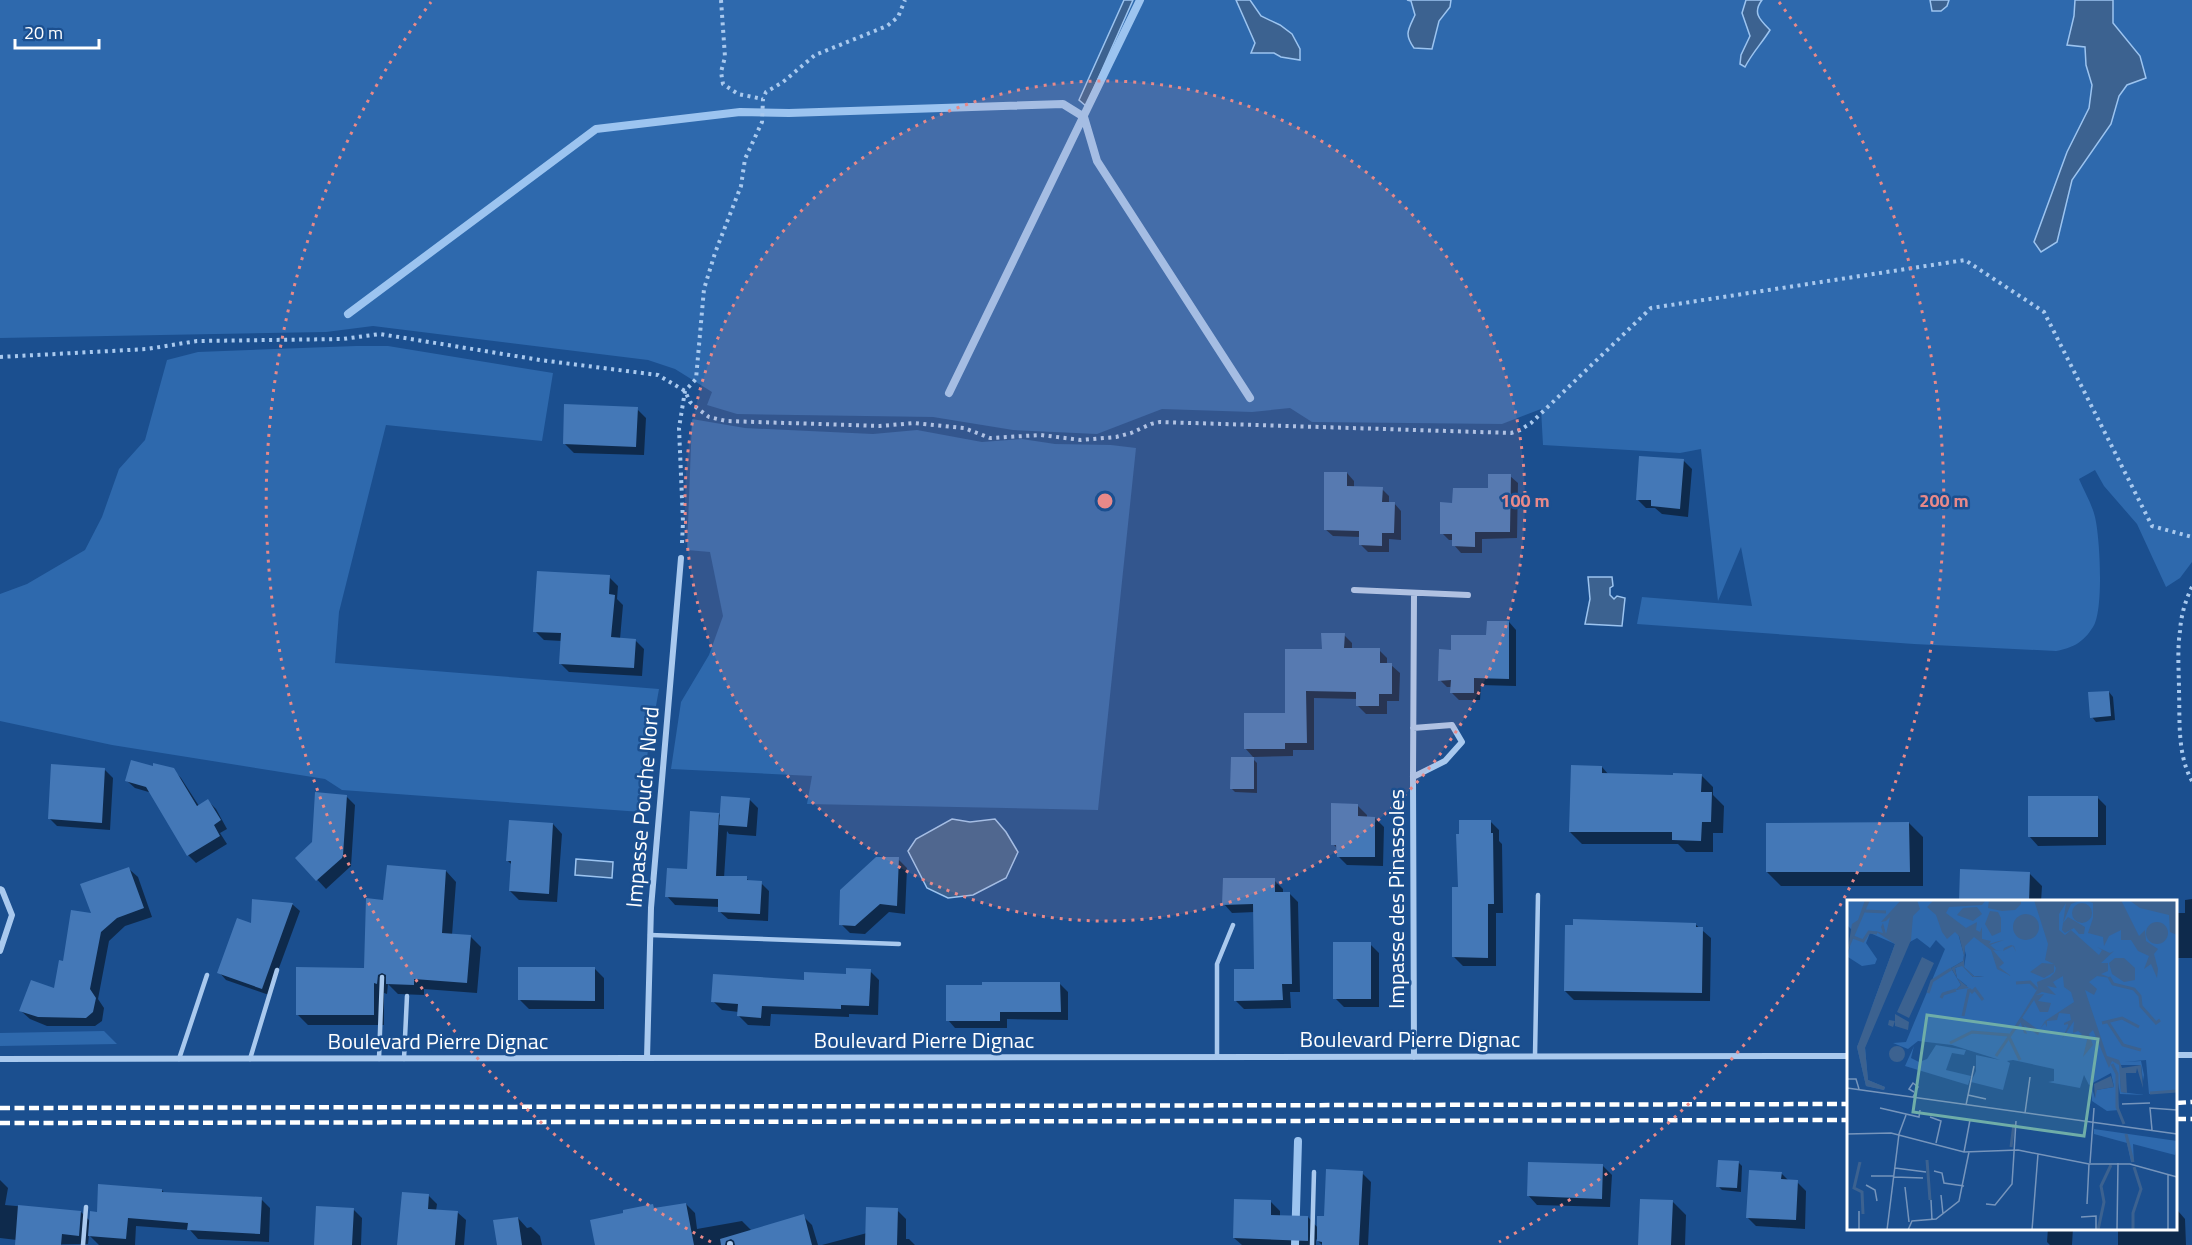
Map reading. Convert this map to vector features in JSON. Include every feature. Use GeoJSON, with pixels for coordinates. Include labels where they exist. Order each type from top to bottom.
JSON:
{"type":"FeatureCollection","features":[{"type":"Feature","properties":{"kind":"street","name":"Impasse Pouche Nord"},"geometry":{"type":"LineString","coordinates":[[647,1058],[650,935],[681,558]]}},
{"type":"Feature","properties":{"kind":"street"},"geometry":{"type":"LineString","coordinates":[[1354,590],[1468,595]]}},
{"type":"Feature","properties":{"kind":"street","name":"Impasse des Pinassoles"},"geometry":{"type":"LineString","coordinates":[[1414,593],[1414,1057]]}},
{"type":"Feature","properties":{"kind":"street","name":"Impasse des Pinassoles"},"geometry":{"type":"LineString","coordinates":[[1413,728],[1452,726],[1462,742],[1445,761],[1413,777]]}},
{"type":"Feature","properties":{"kind":"street"},"geometry":{"type":"LineString","coordinates":[[0,889],[12,915],[0,951]]}},
{"type":"Feature","properties":{"kind":"street","name":"Boulevard Pierre Dignac"},"geometry":{"type":"LineString","coordinates":[[0,1059],[1847,1056]]}},
{"type":"Feature","properties":{"kind":"lane"},"geometry":{"type":"LineString","coordinates":[[1535,1056],[1538,895]]}},
{"type":"Feature","properties":{"kind":"lane"},"geometry":{"type":"LineString","coordinates":[[1217,1057],[1216,964],[1233,925]]}},
{"type":"Feature","properties":{"kind":"lane"},"geometry":{"type":"LineString","coordinates":[[650,935],[899,944]]}},
{"type":"Feature","properties":{"kind":"lane"},"geometry":{"type":"LineString","coordinates":[[250,1059],[278,970]]}},
{"type":"Feature","properties":{"kind":"lane"},"geometry":{"type":"LineString","coordinates":[[179,1059],[207,975]]}},
{"type":"Feature","properties":{"kind":"lane"},"geometry":{"type":"LineString","coordinates":[[379,1059],[382,977]]}},
{"type":"Feature","properties":{"kind":"lane"},"geometry":{"type":"LineString","coordinates":[[404,1059],[407,996]]}},
{"type":"Feature","properties":{"kind":"lane"},"geometry":{"type":"LineString","coordinates":[[1312,1245],[1314,1172]]}},
{"type":"Feature","properties":{"kind":"lane"},"geometry":{"type":"LineString","coordinates":[[83,1245],[86,1208]]}},
{"type":"Feature","properties":{"kind":"path"},"geometry":{"type":"LineString","coordinates":[[721,0],[725,57],[721,72],[723,84],[738,94],[763,99]]}},
{"type":"Feature","properties":{"kind":"path"},"geometry":{"type":"LineString","coordinates":[[681,558],[683,522],[679,428],[685,391],[696,379],[704,289],[715,253],[741,186],[745,159],[762,122],[763,99],[766,92],[783,82],[815,55],[887,26],[897,17],[905,0]]}},
{"type":"Feature","properties":{"kind":"path"},"geometry":{"type":"LineString","coordinates":[[0,357],[147,349],[197,341],[343,339],[380,334],[540,360],[658,375],[685,391],[690,402],[709,417],[726,421],[880,426],[914,423],[964,428],[990,438],[1041,435],[1081,440],[1116,437],[1161,422],[1510,433],[1531,423],[1651,308],[1965,260],[2044,312],[2152,526],[2192,537]]}},
{"type":"Feature","properties":{"kind":"path"},"geometry":{"type":"LineString","coordinates":[[2192,587],[2184,607],[2179,633],[2181,746],[2183,760],[2192,782]]}},
{"type":"Feature","properties":{"kind":"shaded area"},"geometry":{"type":"Polygon","coordinates":[[[0,0],[2192,0],[2192,562],[2180,578],[2166,587],[2137,524],[2104,486],[2095,470],[2079,479],[2092,507],[2097,527],[2100,574],[2099,606],[2089,633],[2077,644],[2067,648],[2056,651],[1914,644],[1637,624],[1642,597],[1752,606],[1741,547],[1718,601],[1701,449],[1680,453],[1543,445],[1541,409],[1502,424],[1312,422],[1290,408],[1252,412],[1162,409],[1097,434],[1013,430],[933,417],[737,414],[707,405],[712,392],[675,369],[648,360],[373,326],[326,332],[0,338],[0,0]]]}},
{"type":"Feature","properties":{"kind":"shaded area"},"geometry":{"type":"Polygon","coordinates":[[[1124,0],[1133,0],[1086,106],[1079,100],[1124,0]]]}},
{"type":"Feature","properties":{"kind":"shaded area"},"geometry":{"type":"Polygon","coordinates":[[[1236,0],[1250,0],[1261,16],[1292,34],[1300,49],[1300,60],[1281,57],[1274,53],[1251,53],[1255,43],[1236,0]]]}},
{"type":"Feature","properties":{"kind":"shaded area"},"geometry":{"type":"Polygon","coordinates":[[[1407,0],[1451,0],[1450,7],[1439,21],[1432,49],[1414,48],[1411,43],[1408,32],[1415,15],[1411,1],[1407,0]]]}},
{"type":"Feature","properties":{"kind":"shaded area"},"geometry":{"type":"Polygon","coordinates":[[[1746,0],[1762,0],[1758,13],[1760,20],[1770,30],[1745,67],[1740,64],[1741,55],[1750,36],[1742,13],[1746,0]]]}},
{"type":"Feature","properties":{"kind":"shaded area"},"geometry":{"type":"Polygon","coordinates":[[[1930,0],[1949,0],[1947,6],[1941,11],[1932,11],[1930,0]]]}},
{"type":"Feature","properties":{"kind":"shaded area"},"geometry":{"type":"Polygon","coordinates":[[[2075,0],[2113,0],[2113,23],[2140,56],[2146,78],[2127,85],[2119,96],[2111,124],[2072,180],[2057,242],[2041,252],[2034,242],[2067,152],[2089,108],[2092,85],[2086,65],[2085,47],[2067,45],[2074,16],[2075,0]]]}},
{"type":"Feature","properties":{"kind":"shaded area"},"geometry":{"type":"Polygon","coordinates":[[[388,346],[553,373],[542,441],[386,425],[339,612],[335,663],[659,689],[645,768],[641,812],[342,790],[325,779],[112,745],[0,721],[0,594],[27,584],[85,550],[102,517],[119,469],[145,440],[167,360],[198,352],[388,346]]]}},
{"type":"Feature","properties":{"kind":"shaded area"},"geometry":{"type":"Polygon","coordinates":[[[692,419],[745,428],[873,434],[917,430],[982,442],[1022,439],[1055,444],[1136,448],[1098,810],[807,804],[812,776],[671,769],[681,702],[709,655],[723,616],[710,552],[687,550],[692,419]]]}},
{"type":"Feature","properties":{"kind":"shaded area"},"geometry":{"type":"Polygon","coordinates":[[[1588,577],[1612,577],[1613,586],[1610,588],[1610,595],[1614,599],[1617,596],[1625,598],[1622,626],[1585,624],[1590,599],[1588,577]]]}},
{"type":"Feature","properties":{"kind":"shaded area"},"geometry":{"type":"Polygon","coordinates":[[[952,819],[970,822],[995,819],[1018,852],[1006,878],[973,895],[948,898],[927,888],[908,851],[916,839],[952,819]]]}},
{"type":"Feature","properties":{"kind":"shaded area"},"geometry":{"type":"Polygon","coordinates":[[[576,859],[613,862],[612,878],[575,875],[576,859]]]}},
{"type":"Feature","properties":{"kind":"shaded area"},"geometry":{"type":"Polygon","coordinates":[[[104,1031],[117,1044],[0,1046],[0,1033],[104,1031]]]}},
{"type":"Feature","properties":{"kind":"building"},"geometry":{"type":"Polygon","coordinates":[[[564,404],[638,407],[636,447],[563,444],[564,404]]]}},
{"type":"Feature","properties":{"kind":"building"},"geometry":{"type":"Polygon","coordinates":[[[1639,456],[1684,459],[1680,509],[1651,506],[1651,500],[1636,500],[1639,456]]]}},
{"type":"Feature","properties":{"kind":"building"},"geometry":{"type":"Polygon","coordinates":[[[1324,472],[1347,472],[1347,486],[1383,487],[1382,502],[1395,502],[1394,533],[1382,533],[1382,546],[1359,545],[1359,531],[1324,530],[1324,472]]]}},
{"type":"Feature","properties":{"kind":"building"},"geometry":{"type":"Polygon","coordinates":[[[1488,474],[1511,474],[1510,532],[1475,532],[1475,547],[1452,546],[1452,534],[1440,534],[1440,502],[1452,503],[1453,488],[1488,488],[1488,474]]]}},
{"type":"Feature","properties":{"kind":"building"},"geometry":{"type":"Polygon","coordinates":[[[537,571],[610,575],[609,594],[615,595],[611,637],[636,639],[634,668],[559,664],[561,633],[533,632],[537,571]]]}},
{"type":"Feature","properties":{"kind":"building"},"geometry":{"type":"Polygon","coordinates":[[[1487,621],[1509,621],[1509,679],[1474,678],[1474,693],[1450,693],[1451,680],[1438,681],[1439,649],[1451,650],[1451,635],[1486,635],[1487,621]]]}},
{"type":"Feature","properties":{"kind":"building"},"geometry":{"type":"Polygon","coordinates":[[[1321,633],[1345,633],[1344,648],[1380,648],[1380,663],[1392,663],[1392,694],[1379,694],[1379,706],[1356,706],[1356,692],[1306,691],[1307,743],[1285,743],[1285,749],[1244,749],[1244,713],[1285,713],[1285,649],[1322,649],[1321,633]]]}},
{"type":"Feature","properties":{"kind":"building"},"geometry":{"type":"Polygon","coordinates":[[[2109,691],[2111,716],[2090,718],[2088,692],[2109,691]]]}},
{"type":"Feature","properties":{"kind":"building"},"geometry":{"type":"Polygon","coordinates":[[[1231,757],[1254,757],[1254,789],[1230,789],[1231,757]]]}},
{"type":"Feature","properties":{"kind":"building"},"geometry":{"type":"Polygon","coordinates":[[[131,760],[153,766],[153,763],[174,768],[197,806],[208,799],[221,820],[214,825],[220,836],[187,856],[146,787],[125,781],[131,760]]]}},
{"type":"Feature","properties":{"kind":"building"},"geometry":{"type":"Polygon","coordinates":[[[51,764],[105,768],[102,823],[48,819],[51,764]]]}},
{"type":"Feature","properties":{"kind":"building"},"geometry":{"type":"Polygon","coordinates":[[[1571,765],[1602,766],[1602,773],[1702,774],[1701,792],[1712,792],[1711,822],[1702,822],[1701,841],[1672,840],[1672,832],[1569,832],[1571,765]]]}},
{"type":"Feature","properties":{"kind":"building"},"geometry":{"type":"Polygon","coordinates":[[[315,792],[347,795],[342,858],[316,881],[295,858],[312,842],[315,792]]]}},
{"type":"Feature","properties":{"kind":"building"},"geometry":{"type":"Polygon","coordinates":[[[721,796],[750,798],[747,827],[719,825],[721,796]]]}},
{"type":"Feature","properties":{"kind":"building"},"geometry":{"type":"Polygon","coordinates":[[[2028,796],[2098,796],[2098,837],[2028,837],[2028,796]]]}},
{"type":"Feature","properties":{"kind":"building"},"geometry":{"type":"Polygon","coordinates":[[[1331,803],[1358,804],[1358,816],[1375,817],[1375,857],[1337,857],[1336,845],[1331,845],[1331,803]]]}},
{"type":"Feature","properties":{"kind":"building"},"geometry":{"type":"Polygon","coordinates":[[[690,811],[719,813],[716,876],[747,876],[747,880],[762,881],[760,914],[718,912],[718,899],[665,897],[667,868],[687,869],[690,811]]]}},
{"type":"Feature","properties":{"kind":"building"},"geometry":{"type":"Polygon","coordinates":[[[509,820],[553,823],[549,894],[509,891],[511,861],[506,861],[509,820]]]}},
{"type":"Feature","properties":{"kind":"building"},"geometry":{"type":"Polygon","coordinates":[[[1459,820],[1491,820],[1494,904],[1488,904],[1488,958],[1452,957],[1452,887],[1458,887],[1456,834],[1459,834],[1459,820]]]}},
{"type":"Feature","properties":{"kind":"building"},"geometry":{"type":"Polygon","coordinates":[[[1909,822],[1910,872],[1766,872],[1766,823],[1909,822]]]}},
{"type":"Feature","properties":{"kind":"building"},"geometry":{"type":"Polygon","coordinates":[[[876,857],[899,857],[897,906],[880,904],[855,926],[839,925],[840,890],[876,857]]]}},
{"type":"Feature","properties":{"kind":"building"},"geometry":{"type":"Polygon","coordinates":[[[387,865],[446,870],[442,933],[471,935],[467,983],[414,979],[414,985],[386,984],[386,975],[382,973],[378,975],[377,984],[374,983],[374,1015],[296,1015],[296,967],[364,968],[366,898],[383,900],[387,865]]]}},
{"type":"Feature","properties":{"kind":"building"},"geometry":{"type":"Polygon","coordinates":[[[129,867],[144,908],[117,918],[101,932],[90,989],[96,998],[93,1012],[86,1018],[38,1017],[19,1011],[31,980],[54,988],[59,960],[63,961],[71,910],[91,913],[80,884],[129,867]]]}},
{"type":"Feature","properties":{"kind":"building"},"geometry":{"type":"Polygon","coordinates":[[[1960,869],[2030,872],[2029,900],[1959,900],[1960,869]]]}},
{"type":"Feature","properties":{"kind":"building"},"geometry":{"type":"Polygon","coordinates":[[[1223,878],[1275,878],[1275,892],[1290,892],[1292,984],[1282,984],[1283,1000],[1234,1001],[1234,969],[1254,969],[1253,904],[1222,905],[1223,878]]]}},
{"type":"Feature","properties":{"kind":"building"},"geometry":{"type":"Polygon","coordinates":[[[252,899],[293,903],[262,989],[217,973],[237,918],[251,923],[252,899]]]}},
{"type":"Feature","properties":{"kind":"building"},"geometry":{"type":"Polygon","coordinates":[[[1573,919],[1696,923],[1696,927],[1703,927],[1702,993],[1564,991],[1565,925],[1573,925],[1573,919]]]}},
{"type":"Feature","properties":{"kind":"building"},"geometry":{"type":"Polygon","coordinates":[[[1333,942],[1371,942],[1371,999],[1333,999],[1333,942]]]}},
{"type":"Feature","properties":{"kind":"building"},"geometry":{"type":"Polygon","coordinates":[[[518,967],[595,967],[595,1001],[518,1000],[518,967]]]}},
{"type":"Feature","properties":{"kind":"building"},"geometry":{"type":"Polygon","coordinates":[[[846,968],[871,969],[869,1006],[841,1005],[841,1009],[762,1006],[761,1018],[737,1016],[738,1004],[711,1002],[713,974],[804,980],[804,972],[846,974],[846,968]]]}},
{"type":"Feature","properties":{"kind":"building"},"geometry":{"type":"Polygon","coordinates":[[[982,982],[1060,982],[1061,1012],[1000,1012],[1000,1021],[946,1021],[946,985],[982,985],[982,982]]]}},
{"type":"Feature","properties":{"kind":"building"},"geometry":{"type":"Polygon","coordinates":[[[1718,1160],[1739,1161],[1737,1188],[1716,1187],[1718,1160]]]}},
{"type":"Feature","properties":{"kind":"building"},"geometry":{"type":"Polygon","coordinates":[[[1528,1162],[1603,1164],[1602,1199],[1527,1196],[1528,1162]]]}},
{"type":"Feature","properties":{"kind":"building"},"geometry":{"type":"Polygon","coordinates":[[[1326,1169],[1363,1171],[1359,1245],[1322,1245],[1322,1242],[1317,1241],[1317,1216],[1324,1216],[1326,1169]]]}},
{"type":"Feature","properties":{"kind":"building"},"geometry":{"type":"Polygon","coordinates":[[[1749,1170],[1782,1172],[1781,1179],[1798,1180],[1796,1220],[1746,1218],[1749,1170]]]}},
{"type":"Feature","properties":{"kind":"building"},"geometry":{"type":"Polygon","coordinates":[[[98,1184],[162,1189],[162,1192],[262,1197],[260,1234],[187,1230],[188,1223],[128,1218],[126,1239],[88,1236],[90,1211],[97,1212],[98,1184]]]}},
{"type":"Feature","properties":{"kind":"building"},"geometry":{"type":"Polygon","coordinates":[[[402,1192],[429,1194],[428,1209],[458,1211],[455,1245],[397,1245],[402,1192]]]}},
{"type":"Feature","properties":{"kind":"building"},"geometry":{"type":"Polygon","coordinates":[[[1234,1199],[1271,1200],[1271,1215],[1308,1216],[1308,1241],[1233,1238],[1234,1199]]]}},
{"type":"Feature","properties":{"kind":"building"},"geometry":{"type":"Polygon","coordinates":[[[1640,1199],[1673,1200],[1671,1245],[1638,1245],[1640,1199]]]}},
{"type":"Feature","properties":{"kind":"building"},"geometry":{"type":"Polygon","coordinates":[[[686,1203],[694,1245],[595,1245],[590,1220],[653,1204],[654,1208],[686,1203]]]}},
{"type":"Feature","properties":{"kind":"building"},"geometry":{"type":"Polygon","coordinates":[[[18,1205],[81,1211],[79,1236],[62,1234],[61,1245],[15,1245],[18,1205]]]}},
{"type":"Feature","properties":{"kind":"building"},"geometry":{"type":"Polygon","coordinates":[[[316,1206],[354,1208],[352,1245],[314,1245],[316,1206]]]}},
{"type":"Feature","properties":{"kind":"building"},"geometry":{"type":"Polygon","coordinates":[[[866,1207],[898,1208],[897,1245],[865,1245],[866,1207]]]}},
{"type":"Feature","properties":{"kind":"building"},"geometry":{"type":"Polygon","coordinates":[[[804,1214],[812,1245],[735,1245],[731,1239],[726,1241],[725,1245],[721,1245],[720,1239],[804,1214]]]}},
{"type":"Feature","properties":{"kind":"building"},"geometry":{"type":"Polygon","coordinates":[[[518,1217],[522,1245],[497,1245],[493,1220],[518,1217]]]}},
{"type":"Feature","properties":{"kind":"waterway"},"geometry":{"type":"LineString","coordinates":[[949,393],[1140,0]]}},
{"type":"Feature","properties":{"kind":"waterway"},"geometry":{"type":"LineString","coordinates":[[348,314],[596,129],[740,112],[789,113],[1063,104],[1084,117],[1097,161],[1250,398]]}},
{"type":"Feature","properties":{"kind":"waterway"},"geometry":{"type":"LineString","coordinates":[[1295,1245],[1298,1141]]}},
{"type":"Feature","properties":{"kind":"railway"},"geometry":{"type":"LineString","coordinates":[[2177,1103],[2192,1102]]}},
{"type":"Feature","properties":{"kind":"railway"},"geometry":{"type":"LineString","coordinates":[[0,1108],[1847,1104]]}},
{"type":"Feature","properties":{"kind":"railway"},"geometry":{"type":"LineString","coordinates":[[2177,1119],[2192,1119]]}},
{"type":"Feature","properties":{"kind":"railway"},"geometry":{"type":"LineString","coordinates":[[0,1123],[1847,1120]]}}]}
